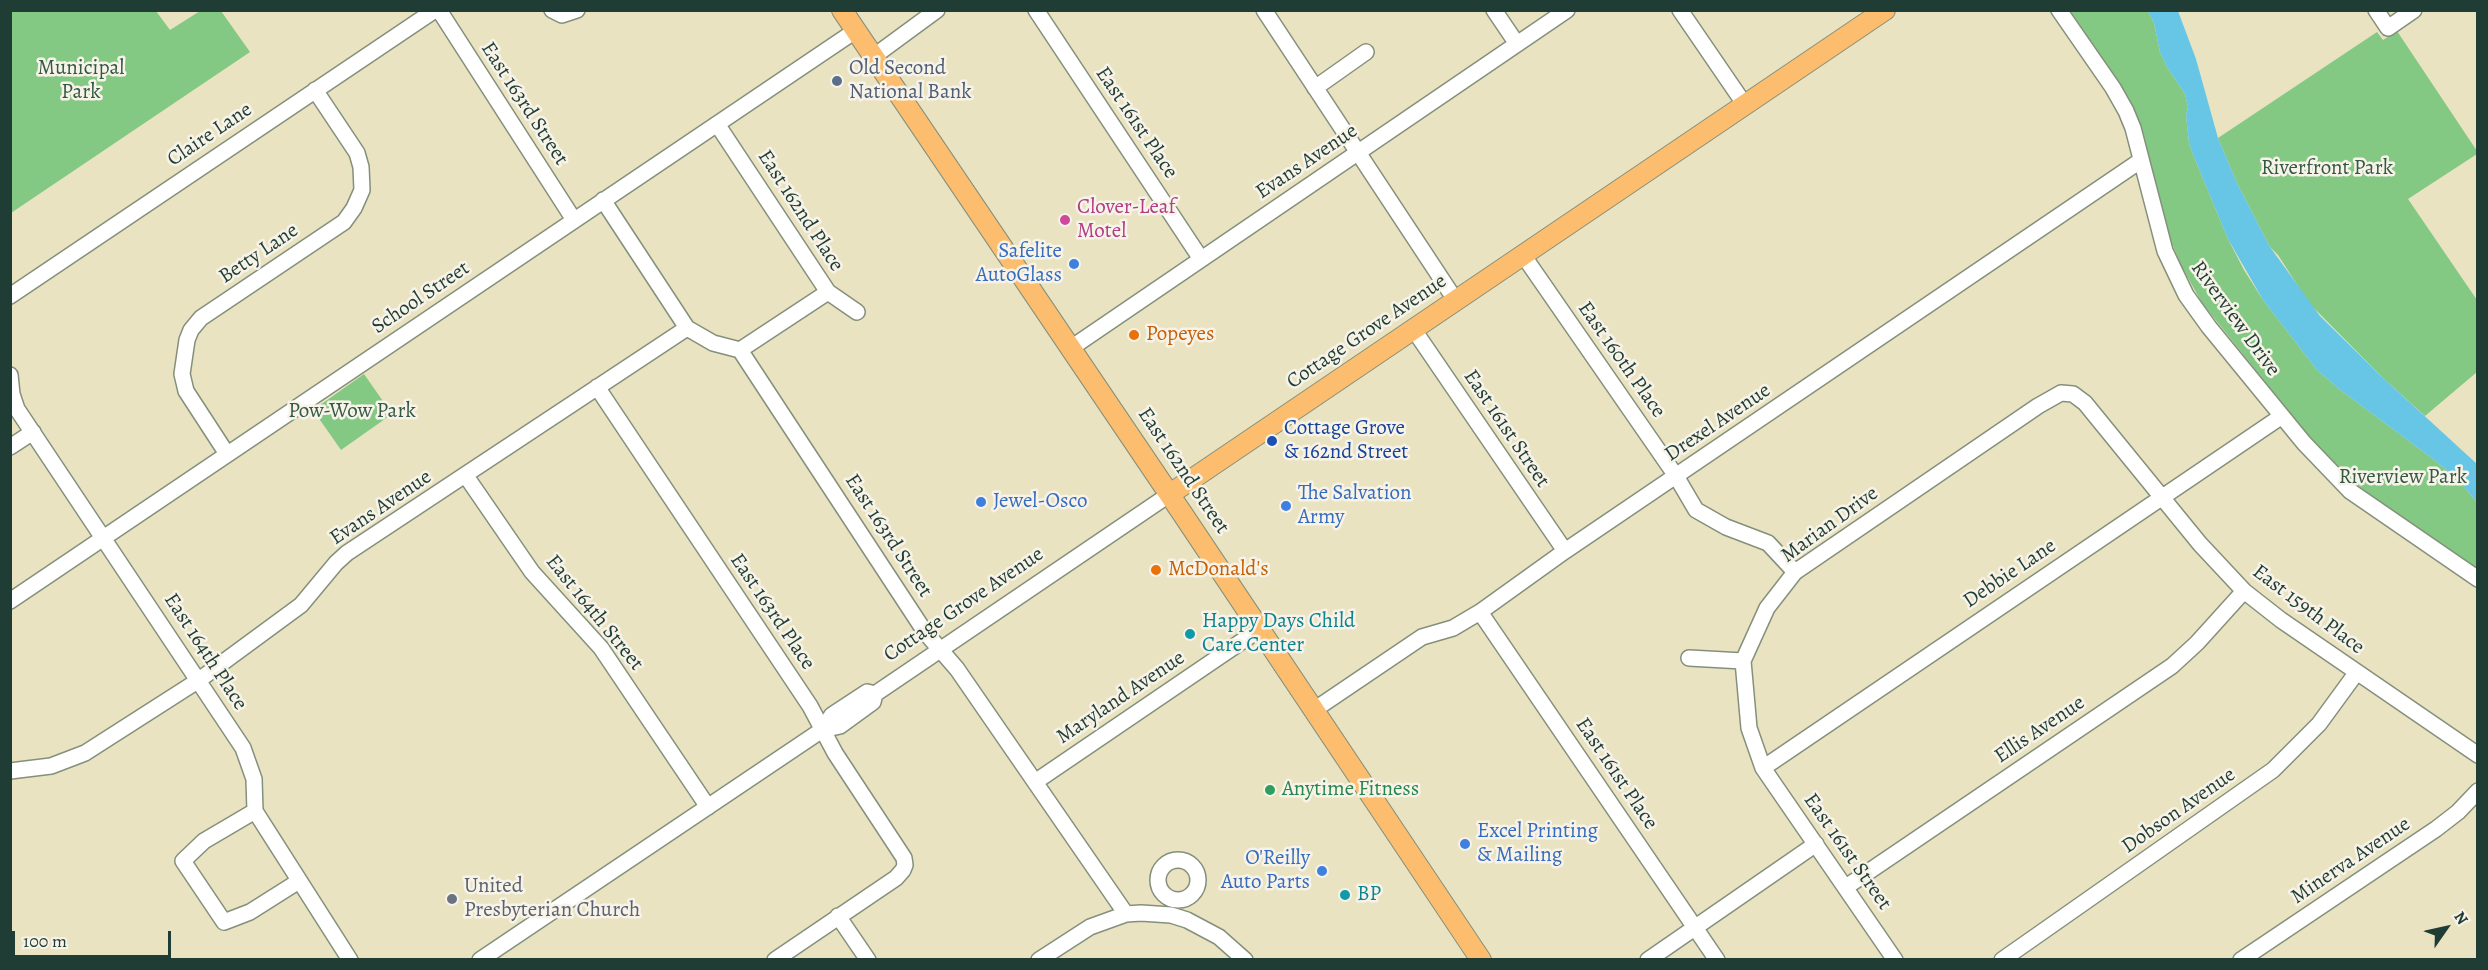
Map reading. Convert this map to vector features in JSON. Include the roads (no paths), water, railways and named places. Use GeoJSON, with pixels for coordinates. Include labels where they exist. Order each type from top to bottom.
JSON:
{"type":"FeatureCollection","features":[{"type":"Feature","properties":{"kind":"main road","name":"East 162nd Street"},"geometry":{"type":"LineString","coordinates":[[842,10],[1170,494],[1481,960]]}},
{"type":"Feature","properties":{"kind":"main road","name":"Cottage Grove Avenue"},"geometry":{"type":"LineString","coordinates":[[1170,494],[1885,10]]}},
{"type":"Feature","properties":{"kind":"street","name":"Claire Lane"},"geometry":{"type":"LineString","coordinates":[[10,296],[437,10]]}},
{"type":"Feature","properties":{"kind":"street","name":"East 163rd Street"},"geometry":{"type":"LineString","coordinates":[[437,10],[574,220]]}},
{"type":"Feature","properties":{"kind":"street"},"geometry":{"type":"LineString","coordinates":[[552,10],[568,15],[577,10]]}},
{"type":"Feature","properties":{"kind":"street"},"geometry":{"type":"LineString","coordinates":[[873,57],[937,10]]}},
{"type":"Feature","properties":{"kind":"street","name":"East 161st Place"},"geometry":{"type":"LineString","coordinates":[[1036,10],[1201,259]]}},
{"type":"Feature","properties":{"kind":"street"},"geometry":{"type":"LineString","coordinates":[[1264,10],[1456,301]]}},
{"type":"Feature","properties":{"kind":"street"},"geometry":{"type":"LineString","coordinates":[[1494,10],[1516,44]]}},
{"type":"Feature","properties":{"kind":"street","name":"Evans Avenue"},"geometry":{"type":"LineString","coordinates":[[1071,348],[1567,10]]}},
{"type":"Feature","properties":{"kind":"street"},"geometry":{"type":"LineString","coordinates":[[1680,10],[1745,105]]}},
{"type":"Feature","properties":{"kind":"street","name":"Riverview Drive"},"geometry":{"type":"LineString","coordinates":[[2059,10],[2113,88],[2126,111],[2133,128],[2165,251],[2186,295],[2323,466],[2350,491],[2478,579]]}},
{"type":"Feature","properties":{"kind":"street"},"geometry":{"type":"LineString","coordinates":[[2376,10],[2388,28],[2414,10]]}},
{"type":"Feature","properties":{"kind":"street","name":"School Street"},"geometry":{"type":"LineString","coordinates":[[10,601],[855,31]]}},
{"type":"Feature","properties":{"kind":"street"},"geometry":{"type":"LineString","coordinates":[[1315,87],[1366,52]]}},
{"type":"Feature","properties":{"kind":"street","name":"Betty Lane"},"geometry":{"type":"LineString","coordinates":[[227,454],[186,391],[182,374],[187,340],[191,330],[201,318],[344,222],[354,208],[362,190],[361,167],[357,153],[315,90]]}},
{"type":"Feature","properties":{"kind":"street","name":"East 162nd Place"},"geometry":{"type":"LineString","coordinates":[[717,123],[828,292],[857,312]]}},
{"type":"Feature","properties":{"kind":"street","name":"Drexel Avenue"},"geometry":{"type":"LineString","coordinates":[[1314,710],[1422,637],[1453,628],[1480,612],[1565,551],[2140,161]]}},
{"type":"Feature","properties":{"kind":"street"},"geometry":{"type":"LineString","coordinates":[[603,200],[687,328],[713,343],[740,350],[828,292]]}},
{"type":"Feature","properties":{"kind":"street","name":"East 160th Place"},"geometry":{"type":"LineString","coordinates":[[1523,255],[1676,476],[1696,510],[1726,527],[1768,543],[1795,572]]}},
{"type":"Feature","properties":{"kind":"street","name":"Evans Avenue"},"geometry":{"type":"LineString","coordinates":[[10,771],[51,766],[85,753],[199,680],[301,605],[347,553],[687,328]]}},
{"type":"Feature","properties":{"kind":"street","name":"East 161st Street"},"geometry":{"type":"LineString","coordinates":[[1414,330],[1565,551]]}},
{"type":"Feature","properties":{"kind":"street","name":"East 163rd Street"},"geometry":{"type":"LineString","coordinates":[[740,350],[919,622],[957,669],[1126,915]]}},
{"type":"Feature","properties":{"kind":"street","name":"East 164th Place"},"geometry":{"type":"LineString","coordinates":[[10,375],[13,399],[33,432],[243,748],[254,779],[255,811]]}},
{"type":"Feature","properties":{"kind":"street","name":"East 163rd Place"},"geometry":{"type":"LineString","coordinates":[[597,387],[810,706],[822,730],[898,846],[905,865],[896,878],[838,916]]}},
{"type":"Feature","properties":{"kind":"street","name":"East 159th Place"},"geometry":{"type":"LineString","coordinates":[[2066,392],[2085,403],[2207,552],[2244,591],[2281,620],[2478,755]]}},
{"type":"Feature","properties":{"kind":"street","name":"Marian Drive"},"geometry":{"type":"LineString","coordinates":[[1763,768],[1749,728],[1743,662],[1767,608],[1795,572],[2038,406],[2066,392]]}},
{"type":"Feature","properties":{"kind":"street","name":"Debbie Lane"},"geometry":{"type":"LineString","coordinates":[[1763,768],[2282,416]]}},
{"type":"Feature","properties":{"kind":"street"},"geometry":{"type":"LineString","coordinates":[[10,447],[33,432]]}},
{"type":"Feature","properties":{"kind":"street","name":"East 164th Street"},"geometry":{"type":"LineString","coordinates":[[466,476],[532,572],[601,648],[708,807]]}},
{"type":"Feature","properties":{"kind":"street","name":"Cottage Grove Avenue"},"geometry":{"type":"LineString","coordinates":[[480,960],[822,730],[840,726],[873,702],[875,694],[1170,494]]}},
{"type":"Feature","properties":{"kind":"street","name":"Ellis Avenue"},"geometry":{"type":"LineString","coordinates":[[1846,887],[2172,666],[2197,643],[2244,591]]}},
{"type":"Feature","properties":{"kind":"street","name":"East 161st Place"},"geometry":{"type":"LineString","coordinates":[[1480,612],[1717,960]]}},
{"type":"Feature","properties":{"kind":"street","name":"Maryland Avenue"},"geometry":{"type":"LineString","coordinates":[[1035,782],[1260,629]]}},
{"type":"Feature","properties":{"kind":"street"},"geometry":{"type":"LineString","coordinates":[[1689,658],[1743,662]]}},
{"type":"Feature","properties":{"kind":"street","name":"Dobson Avenue"},"geometry":{"type":"LineString","coordinates":[[2002,960],[2274,770],[2319,724],[2357,672]]}},
{"type":"Feature","properties":{"kind":"street","name":"East 161st Street"},"geometry":{"type":"LineString","coordinates":[[1763,768],[1895,960]]}},
{"type":"Feature","properties":{"kind":"street","name":"Minerva Avenue"},"geometry":{"type":"LineString","coordinates":[[2241,960],[2436,829],[2458,812],[2478,791]]}},
{"type":"Feature","properties":{"kind":"street"},"geometry":{"type":"LineString","coordinates":[[299,881],[250,912],[224,922],[183,861],[204,841],[255,811],[350,960]]}},
{"type":"Feature","properties":{"kind":"street"},"geometry":{"type":"LineString","coordinates":[[1648,960],[1816,844]]}},
{"type":"Feature","properties":{"kind":"street"},"geometry":{"type":"LineString","coordinates":[[1171,915],[1173,900]]}},
{"type":"Feature","properties":{"kind":"street"},"geometry":{"type":"LineString","coordinates":[[1039,960],[1058,954],[1090,927],[1126,915],[1142,913],[1171,915],[1187,920],[1211,932],[1235,949],[1245,960]]}},
{"type":"Feature","properties":{"kind":"street"},"geometry":{"type":"LineString","coordinates":[[775,960],[838,916],[868,960]]}},
{"type":"Feature","properties":{"kind":"water"},"geometry":{"type":"Polygon","coordinates":[[[2148,11],[2178,11],[2196,59],[2218,138],[2237,183],[2270,247],[2320,316],[2382,377],[2477,464],[2477,502],[2456,478],[2433,459],[2317,370],[2263,300],[2228,239],[2194,157],[2189,143],[2186,115],[2188,107],[2185,94],[2160,52],[2154,23],[2148,11]]]}},
{"type":"Feature","properties":{"kind":"place","name":"Old Second National Bank"},"geometry":{"type":"Point","coordinates":[837,81]}},
{"type":"Feature","properties":{"kind":"place","name":"Clover-Leaf Motel"},"geometry":{"type":"Point","coordinates":[1065,220]}},
{"type":"Feature","properties":{"kind":"place","name":"Safelite AutoGlass"},"geometry":{"type":"Point","coordinates":[1074,264]}},
{"type":"Feature","properties":{"kind":"place","name":"Popeyes"},"geometry":{"type":"Point","coordinates":[1134,335]}},
{"type":"Feature","properties":{"kind":"place","name":"Cottage Grove & 162nd Street"},"geometry":{"type":"Point","coordinates":[1272,441]}},
{"type":"Feature","properties":{"kind":"place","name":"Jewel-Osco"},"geometry":{"type":"Point","coordinates":[981,502]}},
{"type":"Feature","properties":{"kind":"place","name":"The Salvation Army"},"geometry":{"type":"Point","coordinates":[1286,506]}},
{"type":"Feature","properties":{"kind":"place","name":"McDonald's"},"geometry":{"type":"Point","coordinates":[1156,570]}},
{"type":"Feature","properties":{"kind":"place","name":"Happy Days Child Care Center"},"geometry":{"type":"Point","coordinates":[1190,634]}},
{"type":"Feature","properties":{"kind":"place","name":"Anytime Fitness"},"geometry":{"type":"Point","coordinates":[1270,790]}},
{"type":"Feature","properties":{"kind":"place","name":"Excel Printing & Mailing"},"geometry":{"type":"Point","coordinates":[1465,844]}},
{"type":"Feature","properties":{"kind":"place","name":"O'Reilly Auto Parts"},"geometry":{"type":"Point","coordinates":[1322,871]}},
{"type":"Feature","properties":{"kind":"place","name":"BP"},"geometry":{"type":"Point","coordinates":[1345,895]}},
{"type":"Feature","properties":{"kind":"place","name":"United Presbyterian Church"},"geometry":{"type":"Point","coordinates":[452,899]}},
{"type":"Feature","properties":{"kind":"park label","name":"Municipal Park"},"geometry":{"type":"Point","coordinates":[81,81]}},
{"type":"Feature","properties":{"kind":"park label","name":"Riverfront Park"},"geometry":{"type":"Point","coordinates":[2327,169]}},
{"type":"Feature","properties":{"kind":"park label","name":"Pow-Wow Park"},"geometry":{"type":"Point","coordinates":[352,412]}},
{"type":"Feature","properties":{"kind":"park label","name":"Riverview Park"},"geometry":{"type":"Point","coordinates":[2403,478]}}]}
